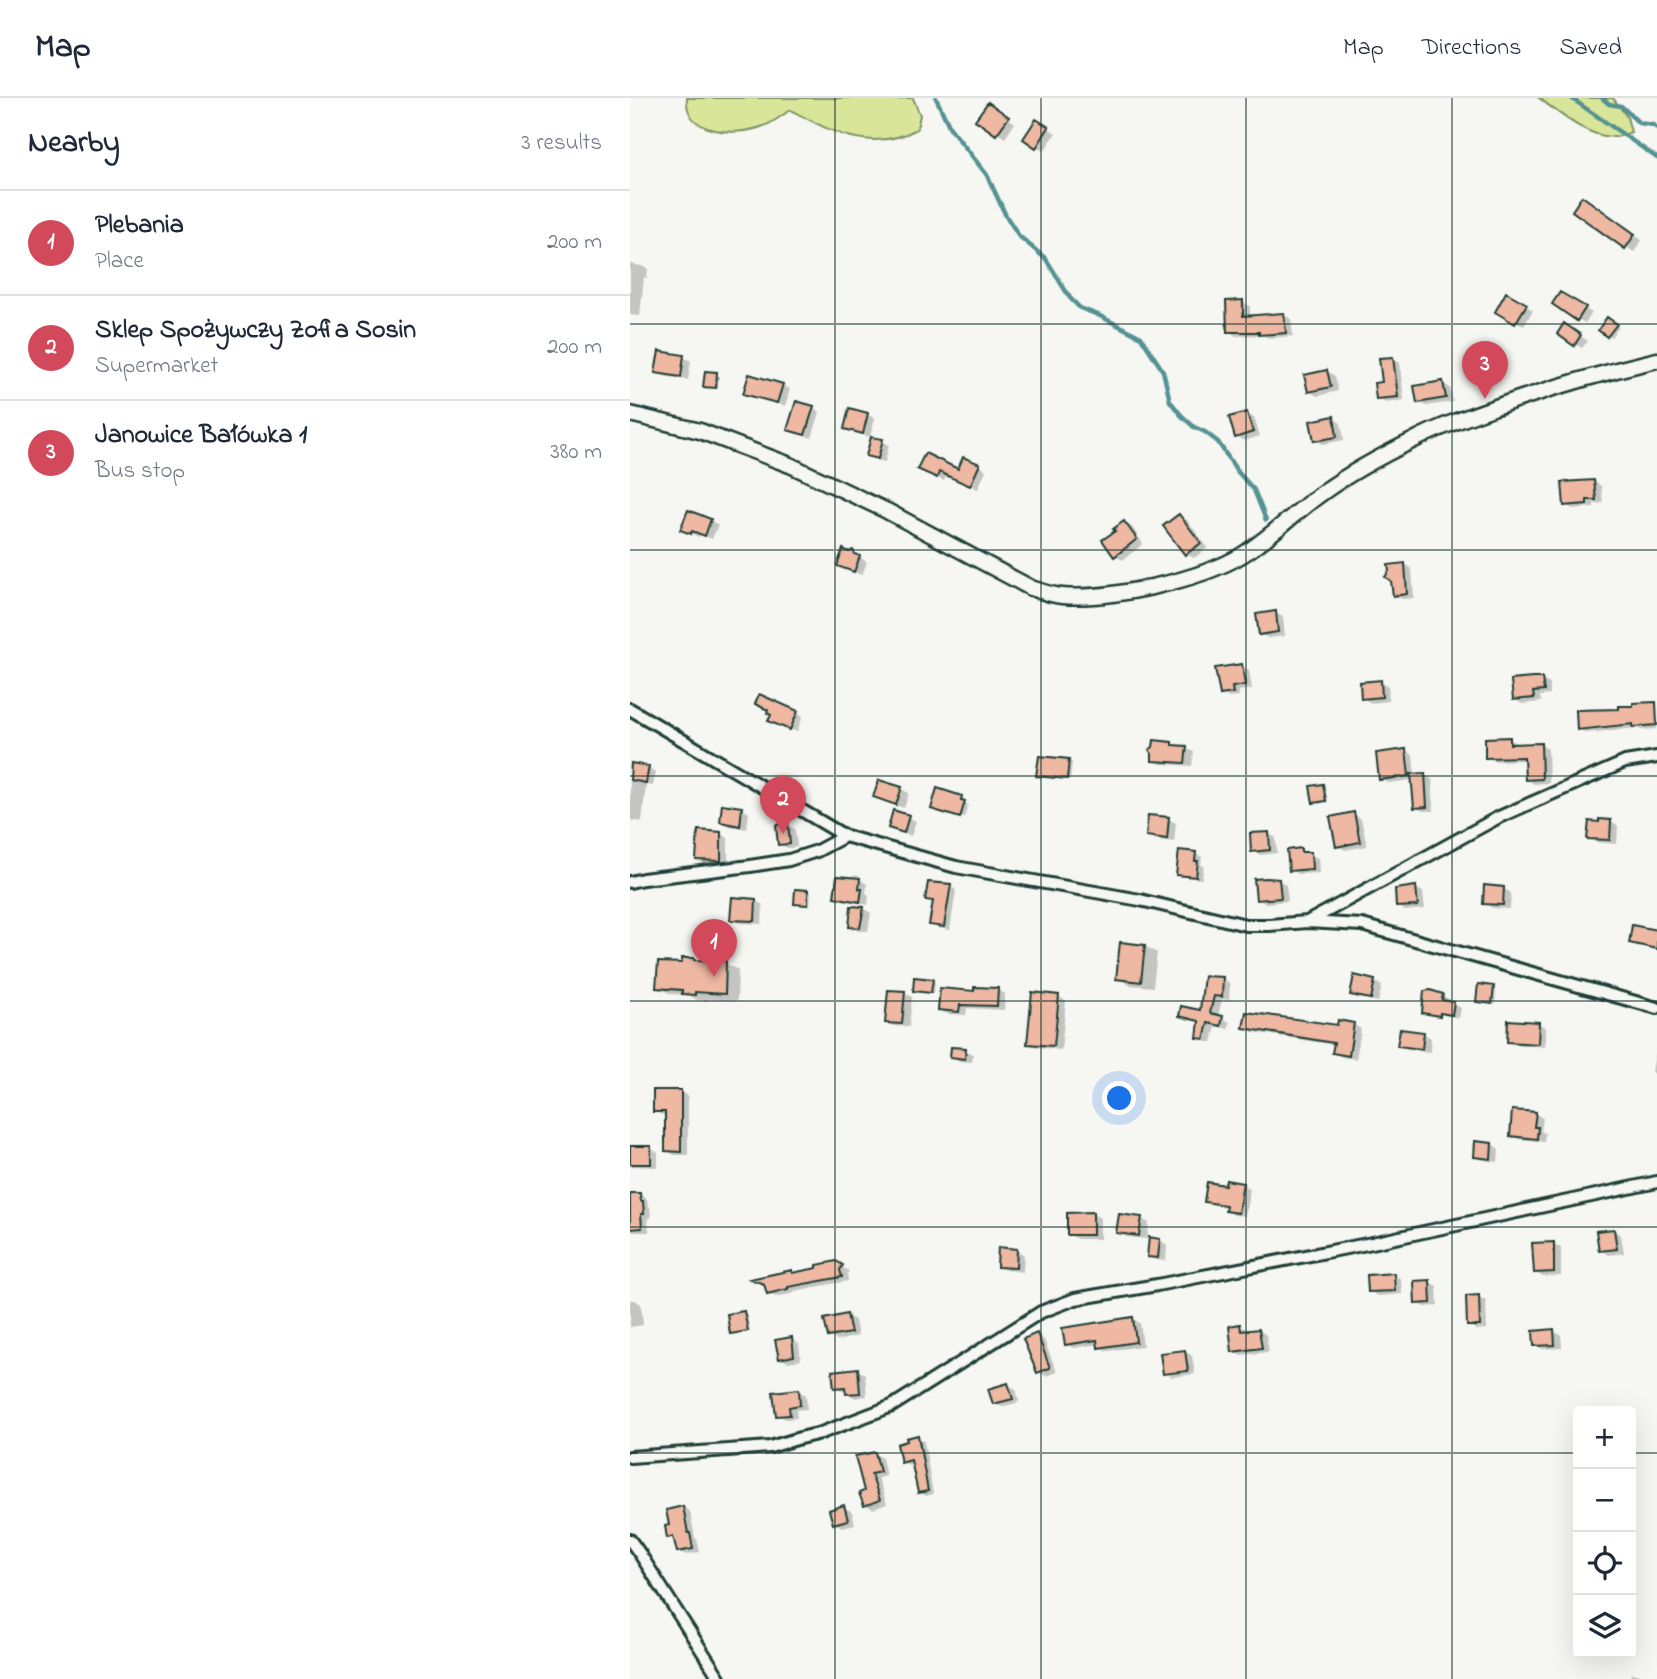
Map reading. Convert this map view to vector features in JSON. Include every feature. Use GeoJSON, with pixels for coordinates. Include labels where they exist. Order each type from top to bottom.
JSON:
{"type":"FeatureCollection","features":[{"type":"Feature","properties":{"kind":"street"},"geometry":{"type":"LineString","coordinates":[[630,414],[700,431],[790,465],[887,511],[1031,588],[1063,596],[1099,595],[1169,582],[1204,573],[1222,565],[1243,554],[1350,474],[1449,424],[1556,386],[1657,359]]}},
{"type":"Feature","properties":{"kind":"street"},"geometry":{"type":"LineString","coordinates":[[630,709],[845,836],[956,867],[1140,900],[1246,925],[1307,922],[1362,925],[1657,1008]]}},
{"type":"Feature","properties":{"kind":"street"},"geometry":{"type":"LineString","coordinates":[[1307,922],[1499,817],[1625,762],[1657,757]]}},
{"type":"Feature","properties":{"kind":"street"},"geometry":{"type":"LineString","coordinates":[[630,882],[789,860],[817,851],[845,836]]}},
{"type":"Feature","properties":{"kind":"street"},"geometry":{"type":"LineString","coordinates":[[630,1457],[770,1447],[821,1433],[892,1406],[1041,1312],[1075,1299],[1333,1250],[1657,1182]]}},
{"type":"Feature","properties":{"kind":"street"},"geometry":{"type":"LineString","coordinates":[[630,1540],[720,1679]]}},
{"type":"Feature","properties":{"kind":"green space"},"geometry":{"type":"Polygon","coordinates":[[[687,98],[913,98],[920,115],[917,129],[884,140],[852,137],[821,126],[790,110],[765,126],[726,132],[703,126],[694,119],[688,110],[687,98]]]}},
{"type":"Feature","properties":{"kind":"green space"},"geometry":{"type":"Polygon","coordinates":[[[1539,98],[1613,98],[1627,117],[1631,132],[1615,137],[1584,129],[1539,98]]]}},
{"type":"Feature","properties":{"kind":"building"},"geometry":{"type":"Polygon","coordinates":[[[988,102],[1009,117],[996,135],[975,120],[988,102]]]}},
{"type":"Feature","properties":{"kind":"building"},"geometry":{"type":"Polygon","coordinates":[[[1036,119],[1049,127],[1036,148],[1023,139],[1036,119]]]}},
{"type":"Feature","properties":{"kind":"building"},"geometry":{"type":"Polygon","coordinates":[[[1582,196],[1635,234],[1625,249],[1572,211],[1582,196]]]}},
{"type":"Feature","properties":{"kind":"building"},"geometry":{"type":"Polygon","coordinates":[[[1506,292],[1527,304],[1515,324],[1495,312],[1506,292]]]}},
{"type":"Feature","properties":{"kind":"building"},"geometry":{"type":"Polygon","coordinates":[[[1560,292],[1586,307],[1577,321],[1552,304],[1560,292]]]}},
{"type":"Feature","properties":{"kind":"building"},"geometry":{"type":"Polygon","coordinates":[[[1243,300],[1243,316],[1284,313],[1286,333],[1259,335],[1259,332],[1227,332],[1226,301],[1243,300]]]}},
{"type":"Feature","properties":{"kind":"building"},"geometry":{"type":"Polygon","coordinates":[[[1607,317],[1617,324],[1607,337],[1598,330],[1607,317]]]}},
{"type":"Feature","properties":{"kind":"building"},"geometry":{"type":"Polygon","coordinates":[[[1564,323],[1581,335],[1574,346],[1557,334],[1564,323]]]}},
{"type":"Feature","properties":{"kind":"building"},"geometry":{"type":"Polygon","coordinates":[[[659,351],[684,355],[681,377],[655,373],[659,351]]]}},
{"type":"Feature","properties":{"kind":"building"},"geometry":{"type":"Polygon","coordinates":[[[1393,357],[1398,397],[1376,399],[1374,383],[1382,382],[1379,358],[1393,357]]]}},
{"type":"Feature","properties":{"kind":"building"},"geometry":{"type":"Polygon","coordinates":[[[1327,370],[1331,387],[1308,392],[1304,375],[1327,370]]]}},
{"type":"Feature","properties":{"kind":"building"},"geometry":{"type":"Polygon","coordinates":[[[705,371],[717,372],[716,388],[703,387],[705,371]]]}},
{"type":"Feature","properties":{"kind":"building"},"geometry":{"type":"Polygon","coordinates":[[[749,374],[783,384],[777,403],[743,394],[749,374]]]}},
{"type":"Feature","properties":{"kind":"building"},"geometry":{"type":"Polygon","coordinates":[[[1443,381],[1446,398],[1417,403],[1414,386],[1443,381]]]}},
{"type":"Feature","properties":{"kind":"building"},"geometry":{"type":"Polygon","coordinates":[[[796,401],[814,406],[805,435],[787,430],[796,401]]]}},
{"type":"Feature","properties":{"kind":"building"},"geometry":{"type":"Polygon","coordinates":[[[849,408],[868,413],[863,434],[844,429],[849,408]]]}},
{"type":"Feature","properties":{"kind":"building"},"geometry":{"type":"Polygon","coordinates":[[[1247,412],[1253,432],[1235,438],[1229,417],[1247,412]]]}},
{"type":"Feature","properties":{"kind":"building"},"geometry":{"type":"Polygon","coordinates":[[[1334,416],[1337,437],[1314,441],[1310,421],[1334,416]]]}},
{"type":"Feature","properties":{"kind":"building"},"geometry":{"type":"Polygon","coordinates":[[[871,437],[883,439],[878,459],[866,456],[871,437]]]}},
{"type":"Feature","properties":{"kind":"building"},"geometry":{"type":"Polygon","coordinates":[[[925,453],[958,469],[963,457],[980,464],[970,486],[939,472],[937,478],[917,469],[925,453]]]}},
{"type":"Feature","properties":{"kind":"building"},"geometry":{"type":"Polygon","coordinates":[[[1594,480],[1596,500],[1587,500],[1587,504],[1564,506],[1562,482],[1594,480]]]}},
{"type":"Feature","properties":{"kind":"building"},"geometry":{"type":"Polygon","coordinates":[[[688,510],[711,519],[705,536],[680,530],[688,510]]]}},
{"type":"Feature","properties":{"kind":"building"},"geometry":{"type":"Polygon","coordinates":[[[1179,514],[1201,543],[1185,555],[1163,526],[1179,514]]]}},
{"type":"Feature","properties":{"kind":"building"},"geometry":{"type":"Polygon","coordinates":[[[1124,521],[1137,539],[1114,557],[1102,540],[1124,521]]]}},
{"type":"Feature","properties":{"kind":"building"},"geometry":{"type":"Polygon","coordinates":[[[843,549],[849,552],[853,550],[860,556],[854,572],[837,566],[843,549]]]}},
{"type":"Feature","properties":{"kind":"building"},"geometry":{"type":"Polygon","coordinates":[[[1405,563],[1407,594],[1393,596],[1391,581],[1385,577],[1389,571],[1388,565],[1405,563]]]}},
{"type":"Feature","properties":{"kind":"building"},"geometry":{"type":"Polygon","coordinates":[[[1276,611],[1278,632],[1259,635],[1256,614],[1276,611]]]}},
{"type":"Feature","properties":{"kind":"building"},"geometry":{"type":"Polygon","coordinates":[[[1242,664],[1245,685],[1232,687],[1233,693],[1220,695],[1215,668],[1242,664]]]}},
{"type":"Feature","properties":{"kind":"building"},"geometry":{"type":"Polygon","coordinates":[[[1542,678],[1544,691],[1533,692],[1534,698],[1513,700],[1511,680],[1542,678]]]}},
{"type":"Feature","properties":{"kind":"building"},"geometry":{"type":"Polygon","coordinates":[[[1381,680],[1382,697],[1361,699],[1360,682],[1381,680]]]}},
{"type":"Feature","properties":{"kind":"building"},"geometry":{"type":"Polygon","coordinates":[[[759,694],[798,711],[790,730],[768,721],[771,715],[767,713],[768,710],[755,704],[759,694]]]}},
{"type":"Feature","properties":{"kind":"building"},"geometry":{"type":"Polygon","coordinates":[[[1656,702],[1657,725],[1633,727],[1633,724],[1577,730],[1576,710],[1619,709],[1619,706],[1633,706],[1633,703],[1656,702]]]}},
{"type":"Feature","properties":{"kind":"building"},"geometry":{"type":"Polygon","coordinates":[[[1510,737],[1510,744],[1541,743],[1542,779],[1525,780],[1524,757],[1485,758],[1485,738],[1510,737]]]}},
{"type":"Feature","properties":{"kind":"building"},"geometry":{"type":"Polygon","coordinates":[[[1154,740],[1187,746],[1185,763],[1152,761],[1149,750],[1153,747],[1154,740]]]}},
{"type":"Feature","properties":{"kind":"building"},"geometry":{"type":"Polygon","coordinates":[[[1406,749],[1409,776],[1379,780],[1376,753],[1406,749]]]}},
{"type":"Feature","properties":{"kind":"building"},"geometry":{"type":"Polygon","coordinates":[[[1039,756],[1069,759],[1067,779],[1036,776],[1039,756]]]}},
{"type":"Feature","properties":{"kind":"building"},"geometry":{"type":"Polygon","coordinates":[[[631,763],[649,766],[646,783],[630,780],[631,763]]]}},
{"type":"Feature","properties":{"kind":"building"},"geometry":{"type":"Polygon","coordinates":[[[1425,773],[1427,807],[1414,808],[1411,774],[1425,773]]]}},
{"type":"Feature","properties":{"kind":"building"},"geometry":{"type":"Polygon","coordinates":[[[879,780],[902,787],[896,805],[873,797],[879,780]]]}},
{"type":"Feature","properties":{"kind":"building"},"geometry":{"type":"Polygon","coordinates":[[[1323,784],[1326,801],[1313,803],[1310,786],[1323,784]]]}},
{"type":"Feature","properties":{"kind":"building"},"geometry":{"type":"Polygon","coordinates":[[[937,788],[962,796],[961,800],[965,801],[960,818],[931,809],[937,788]]]}},
{"type":"Feature","properties":{"kind":"building"},"geometry":{"type":"Polygon","coordinates":[[[722,804],[742,807],[740,826],[720,822],[722,804]]]}},
{"type":"Feature","properties":{"kind":"building"},"geometry":{"type":"Polygon","coordinates":[[[893,810],[909,815],[904,833],[888,828],[893,810]]]}},
{"type":"Feature","properties":{"kind":"building"},"geometry":{"type":"Polygon","coordinates":[[[1354,812],[1360,842],[1336,847],[1330,817],[1354,812]]]}},
{"type":"Feature","properties":{"kind":"building"},"geometry":{"type":"Polygon","coordinates":[[[1148,815],[1169,817],[1167,839],[1146,836],[1148,815]]]}},
{"type":"Feature","properties":{"kind":"building"},"geometry":{"type":"Polygon","coordinates":[[[1599,819],[1611,820],[1610,840],[1587,839],[1589,821],[1599,822],[1599,819]]]}},
{"type":"Feature","properties":{"kind":"building"},"geometry":{"type":"Polygon","coordinates":[[[788,823],[790,844],[778,845],[776,825],[788,823]]]}},
{"type":"Feature","properties":{"kind":"building"},"geometry":{"type":"Polygon","coordinates":[[[698,830],[721,832],[721,861],[696,860],[698,830]]]}},
{"type":"Feature","properties":{"kind":"building"},"geometry":{"type":"Polygon","coordinates":[[[1269,832],[1270,850],[1251,852],[1250,833],[1269,832]]]}},
{"type":"Feature","properties":{"kind":"building"},"geometry":{"type":"Polygon","coordinates":[[[1301,848],[1301,852],[1311,852],[1312,869],[1289,871],[1287,850],[1301,848]]]}},
{"type":"Feature","properties":{"kind":"building"},"geometry":{"type":"Polygon","coordinates":[[[1179,850],[1196,852],[1196,877],[1176,875],[1179,850]]]}},
{"type":"Feature","properties":{"kind":"building"},"geometry":{"type":"Polygon","coordinates":[[[837,876],[860,878],[860,902],[834,897],[837,876]]]}},
{"type":"Feature","properties":{"kind":"building"},"geometry":{"type":"Polygon","coordinates":[[[1254,879],[1279,879],[1281,898],[1256,900],[1254,879]]]}},
{"type":"Feature","properties":{"kind":"building"},"geometry":{"type":"Polygon","coordinates":[[[928,882],[951,884],[944,927],[929,925],[933,901],[925,900],[928,882]]]}},
{"type":"Feature","properties":{"kind":"building"},"geometry":{"type":"Polygon","coordinates":[[[1484,885],[1504,887],[1503,905],[1483,904],[1484,885]]]}},
{"type":"Feature","properties":{"kind":"building"},"geometry":{"type":"Polygon","coordinates":[[[1416,886],[1418,906],[1396,907],[1395,889],[1416,886]]]}},
{"type":"Feature","properties":{"kind":"building"},"geometry":{"type":"Polygon","coordinates":[[[795,889],[808,890],[808,905],[794,904],[795,889]]]}},
{"type":"Feature","properties":{"kind":"building"},"geometry":{"type":"Polygon","coordinates":[[[732,897],[756,899],[755,921],[730,920],[732,897]]]}},
{"type":"Feature","properties":{"kind":"building"},"geometry":{"type":"Polygon","coordinates":[[[851,906],[864,907],[860,928],[849,927],[851,906]]]}},
{"type":"Feature","properties":{"kind":"building"},"geometry":{"type":"Polygon","coordinates":[[[1632,925],[1657,930],[1657,949],[1629,943],[1632,925]]]}},
{"type":"Feature","properties":{"kind":"building"},"geometry":{"type":"Polygon","coordinates":[[[1120,942],[1145,945],[1141,982],[1116,979],[1120,942]]]}},
{"type":"Feature","properties":{"kind":"building"},"geometry":{"type":"Polygon","coordinates":[[[682,958],[726,961],[725,994],[682,994],[682,990],[656,988],[658,962],[682,963],[682,958]]]}},
{"type":"Feature","properties":{"kind":"building"},"geometry":{"type":"Polygon","coordinates":[[[1354,975],[1375,980],[1371,999],[1350,995],[1354,975]]]}},
{"type":"Feature","properties":{"kind":"building"},"geometry":{"type":"Polygon","coordinates":[[[1204,976],[1223,977],[1222,997],[1214,996],[1210,1013],[1223,1016],[1221,1026],[1208,1023],[1204,1039],[1197,1038],[1199,1021],[1179,1016],[1181,1006],[1200,1010],[1204,976]]]}},
{"type":"Feature","properties":{"kind":"building"},"geometry":{"type":"Polygon","coordinates":[[[914,977],[933,979],[931,993],[913,991],[914,977]]]}},
{"type":"Feature","properties":{"kind":"building"},"geometry":{"type":"Polygon","coordinates":[[[1478,984],[1494,986],[1492,1004],[1476,1002],[1478,984]]]}},
{"type":"Feature","properties":{"kind":"building"},"geometry":{"type":"Polygon","coordinates":[[[974,987],[998,988],[997,1006],[960,1005],[959,1012],[938,1010],[940,988],[974,991],[974,987]]]}},
{"type":"Feature","properties":{"kind":"building"},"geometry":{"type":"Polygon","coordinates":[[[888,990],[905,991],[902,1024],[885,1023],[888,990]]]}},
{"type":"Feature","properties":{"kind":"building"},"geometry":{"type":"Polygon","coordinates":[[[1424,991],[1443,994],[1442,1000],[1454,1002],[1452,1015],[1422,1013],[1424,991]]]}},
{"type":"Feature","properties":{"kind":"building"},"geometry":{"type":"Polygon","coordinates":[[[1032,992],[1059,995],[1054,1046],[1027,1044],[1032,992]]]}},
{"type":"Feature","properties":{"kind":"building"},"geometry":{"type":"Polygon","coordinates":[[[1246,1012],[1337,1025],[1338,1020],[1354,1023],[1349,1056],[1332,1053],[1334,1043],[1243,1028],[1246,1012]]]}},
{"type":"Feature","properties":{"kind":"building"},"geometry":{"type":"Polygon","coordinates":[[[1508,1020],[1539,1022],[1538,1044],[1507,1042],[1508,1020]]]}},
{"type":"Feature","properties":{"kind":"building"},"geometry":{"type":"Polygon","coordinates":[[[1400,1029],[1424,1032],[1422,1049],[1397,1046],[1400,1029]]]}},
{"type":"Feature","properties":{"kind":"building"},"geometry":{"type":"Polygon","coordinates":[[[951,1047],[966,1048],[965,1059],[950,1057],[951,1047]]]}},
{"type":"Feature","properties":{"kind":"building"},"geometry":{"type":"Polygon","coordinates":[[[653,1090],[681,1090],[681,1152],[665,1151],[665,1112],[653,1112],[653,1090]]]}},
{"type":"Feature","properties":{"kind":"building"},"geometry":{"type":"Polygon","coordinates":[[[1512,1110],[1536,1112],[1534,1127],[1538,1127],[1537,1139],[1510,1136],[1512,1110]]]}},
{"type":"Feature","properties":{"kind":"building"},"geometry":{"type":"Polygon","coordinates":[[[1475,1141],[1492,1143],[1491,1159],[1474,1157],[1475,1141]]]}},
{"type":"Feature","properties":{"kind":"building"},"geometry":{"type":"Polygon","coordinates":[[[630,1146],[651,1146],[651,1164],[630,1164],[630,1146]]]}},
{"type":"Feature","properties":{"kind":"building"},"geometry":{"type":"Polygon","coordinates":[[[1226,1180],[1243,1183],[1238,1213],[1225,1211],[1226,1205],[1204,1202],[1207,1182],[1225,1185],[1226,1180]]]}},
{"type":"Feature","properties":{"kind":"building"},"geometry":{"type":"Polygon","coordinates":[[[630,1193],[640,1193],[643,1201],[642,1228],[630,1229],[630,1193]]]}},
{"type":"Feature","properties":{"kind":"building"},"geometry":{"type":"Polygon","coordinates":[[[1093,1212],[1093,1235],[1067,1235],[1067,1213],[1093,1212]]]}},
{"type":"Feature","properties":{"kind":"building"},"geometry":{"type":"Polygon","coordinates":[[[1119,1214],[1142,1217],[1139,1236],[1116,1233],[1119,1214]]]}},
{"type":"Feature","properties":{"kind":"building"},"geometry":{"type":"Polygon","coordinates":[[[1614,1229],[1617,1249],[1599,1251],[1596,1231],[1614,1229]]]}},
{"type":"Feature","properties":{"kind":"building"},"geometry":{"type":"Polygon","coordinates":[[[1149,1237],[1160,1239],[1158,1258],[1147,1257],[1149,1237]]]}},
{"type":"Feature","properties":{"kind":"building"},"geometry":{"type":"Polygon","coordinates":[[[1554,1242],[1554,1272],[1534,1273],[1532,1243],[1554,1242]]]}},
{"type":"Feature","properties":{"kind":"building"},"geometry":{"type":"Polygon","coordinates":[[[998,1247],[1017,1249],[1016,1268],[997,1267],[998,1247]]]}},
{"type":"Feature","properties":{"kind":"building"},"geometry":{"type":"Polygon","coordinates":[[[836,1261],[843,1265],[840,1270],[842,1277],[788,1287],[767,1294],[764,1284],[750,1279],[817,1268],[817,1265],[836,1261]]]}},
{"type":"Feature","properties":{"kind":"building"},"geometry":{"type":"Polygon","coordinates":[[[1394,1273],[1395,1291],[1368,1292],[1367,1275],[1394,1273]]]}},
{"type":"Feature","properties":{"kind":"building"},"geometry":{"type":"Polygon","coordinates":[[[1430,1280],[1431,1303],[1415,1304],[1414,1281],[1430,1280]]]}},
{"type":"Feature","properties":{"kind":"building"},"geometry":{"type":"Polygon","coordinates":[[[1479,1295],[1480,1326],[1467,1326],[1466,1296],[1479,1295]]]}},
{"type":"Feature","properties":{"kind":"building"},"geometry":{"type":"Polygon","coordinates":[[[744,1311],[748,1331],[730,1334],[727,1314],[744,1311]]]}},
{"type":"Feature","properties":{"kind":"building"},"geometry":{"type":"Polygon","coordinates":[[[847,1314],[851,1333],[828,1337],[824,1319],[847,1314]]]}},
{"type":"Feature","properties":{"kind":"building"},"geometry":{"type":"Polygon","coordinates":[[[1133,1317],[1136,1342],[1098,1348],[1097,1340],[1065,1345],[1062,1328],[1133,1317]]]}},
{"type":"Feature","properties":{"kind":"building"},"geometry":{"type":"Polygon","coordinates":[[[1240,1324],[1241,1331],[1259,1329],[1262,1348],[1232,1352],[1229,1326],[1240,1324]]]}},
{"type":"Feature","properties":{"kind":"building"},"geometry":{"type":"Polygon","coordinates":[[[1554,1329],[1555,1345],[1534,1346],[1533,1331],[1554,1329]]]}},
{"type":"Feature","properties":{"kind":"building"},"geometry":{"type":"Polygon","coordinates":[[[1037,1333],[1050,1368],[1037,1373],[1023,1339],[1037,1333]]]}},
{"type":"Feature","properties":{"kind":"building"},"geometry":{"type":"Polygon","coordinates":[[[792,1337],[794,1356],[779,1359],[775,1340],[792,1337]]]}},
{"type":"Feature","properties":{"kind":"building"},"geometry":{"type":"Polygon","coordinates":[[[1185,1350],[1188,1371],[1163,1374],[1160,1353],[1185,1350]]]}},
{"type":"Feature","properties":{"kind":"building"},"geometry":{"type":"Polygon","coordinates":[[[858,1368],[860,1393],[846,1394],[845,1387],[834,1388],[832,1371],[858,1368]]]}},
{"type":"Feature","properties":{"kind":"building"},"geometry":{"type":"Polygon","coordinates":[[[1008,1383],[1013,1399],[993,1404],[988,1389],[1008,1383]]]}},
{"type":"Feature","properties":{"kind":"building"},"geometry":{"type":"Polygon","coordinates":[[[799,1389],[800,1405],[789,1407],[790,1415],[776,1416],[773,1392],[799,1389]]]}},
{"type":"Feature","properties":{"kind":"building"},"geometry":{"type":"Polygon","coordinates":[[[918,1435],[928,1491],[918,1493],[911,1460],[901,1463],[897,1444],[918,1435]]]}},
{"type":"Feature","properties":{"kind":"building"},"geometry":{"type":"Polygon","coordinates":[[[875,1452],[880,1472],[871,1474],[880,1500],[864,1506],[859,1493],[864,1491],[855,1456],[875,1452]]]}},
{"type":"Feature","properties":{"kind":"building"},"geometry":{"type":"Polygon","coordinates":[[[844,1505],[848,1520],[833,1524],[829,1510],[844,1505]]]}},
{"type":"Feature","properties":{"kind":"building"},"geometry":{"type":"Polygon","coordinates":[[[683,1506],[693,1549],[677,1552],[673,1536],[667,1538],[665,1526],[669,1525],[666,1510],[683,1506]]]}},
{"type":"Feature","properties":{"kind":"waterway"},"geometry":{"type":"LineString","coordinates":[[890,98],[901,98]]}},
{"type":"Feature","properties":{"kind":"waterway"},"geometry":{"type":"LineString","coordinates":[[936,98],[950,128],[987,175],[1006,216],[1019,236],[1046,259],[1070,298],[1080,308],[1141,337],[1163,371],[1170,401],[1194,427],[1218,442],[1237,471],[1254,490],[1266,520]]}},
{"type":"Feature","properties":{"kind":"waterway"},"geometry":{"type":"LineString","coordinates":[[1571,98],[1657,158]]}},
{"type":"Feature","properties":{"kind":"waterway"},"geometry":{"type":"LineString","coordinates":[[1602,98],[1609,104],[1621,106],[1639,123],[1657,128]]}},
{"type":"Feature","properties":{"kind":"place","name":"Janowice Bałówka 1"},"geometry":{"type":"Point","coordinates":[1485,399]}},
{"type":"Feature","properties":{"kind":"place","name":"Sklep Spożywczy Zofia Sosin"},"geometry":{"type":"Point","coordinates":[783,834]}},
{"type":"Feature","properties":{"kind":"place","name":"Plebania"},"geometry":{"type":"Point","coordinates":[714,977]}}]}
